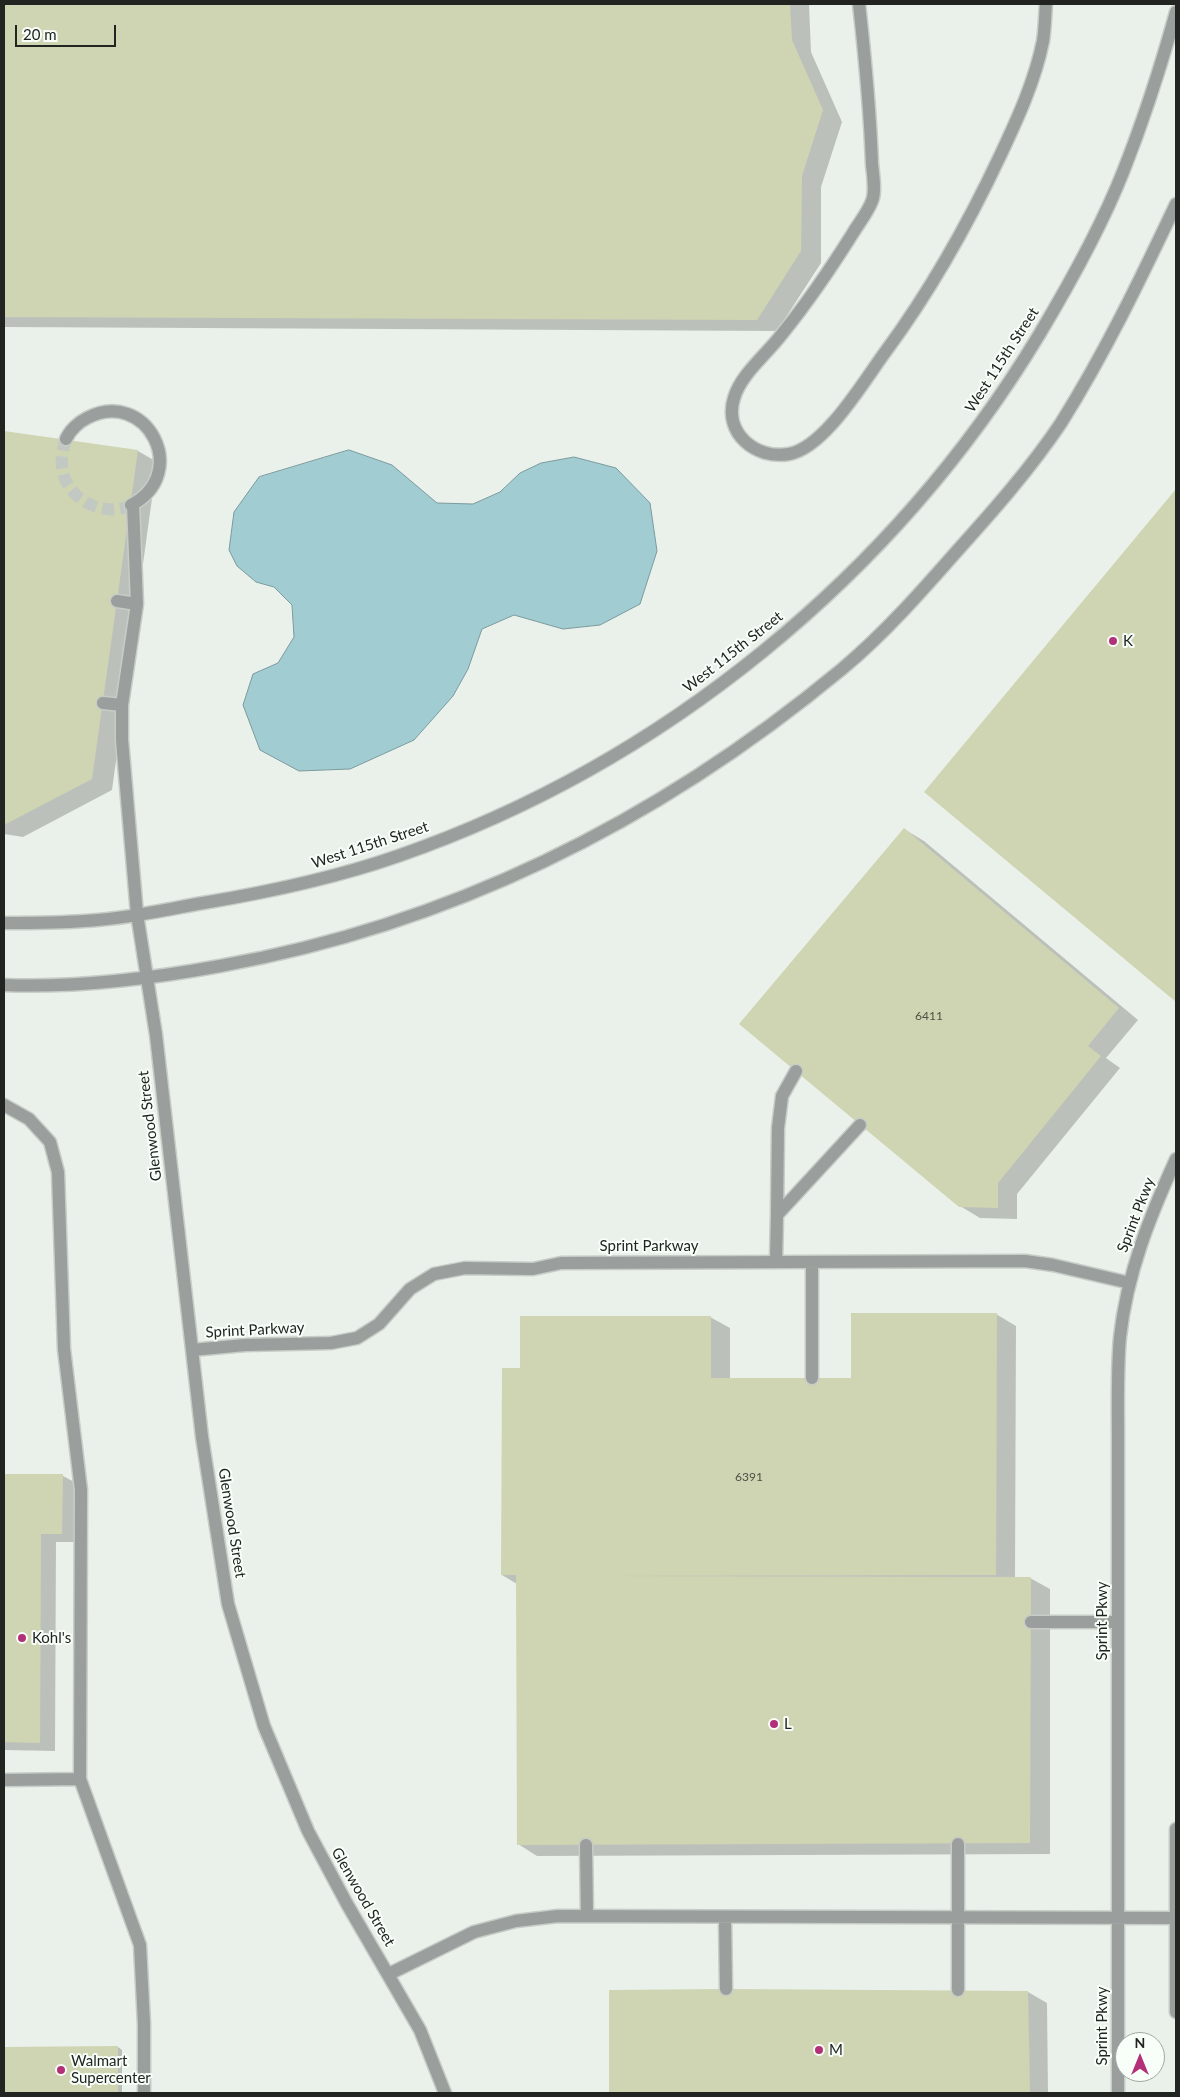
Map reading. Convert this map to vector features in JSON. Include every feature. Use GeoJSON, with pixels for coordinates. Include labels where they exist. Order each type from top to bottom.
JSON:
{"type":"FeatureCollection","features":[{"type":"Feature","properties":{"kind":"street"},"geometry":{"type":"LineString","coordinates":[[860,4],[869,88],[874,199],[828,273],[783,334],[742,381],[734,398],[732,417],[737,432],[746,444],[759,452],[778,456],[796,453],[813,442],[826,429],[894,340],[934,278],[981,195],[1029,90],[1043,40],[1046,4]]}},
{"type":"Feature","properties":{"kind":"street","name":"West 115th Street"},"geometry":{"type":"LineString","coordinates":[[4,923],[88,921],[137,914],[295,886],[398,856],[504,813],[590,769],[671,720],[764,652],[817,605],[890,534],[958,455],[1016,373],[1070,284],[1122,175],[1160,71],[1176,12]]}},
{"type":"Feature","properties":{"kind":"street"},"geometry":{"type":"LineString","coordinates":[[4,985],[95,984],[146,978],[271,957],[377,929],[499,884],[648,808],[760,734],[846,666],[924,589],[995,509],[1059,425],[1108,341],[1176,204]]}},
{"type":"Feature","properties":{"kind":"street","name":"Glenwood Street"},"geometry":{"type":"LineString","coordinates":[[66,439],[80,422],[103,412],[111,411],[128,414],[146,425],[157,443],[160,463],[155,483],[149,492],[132,504],[137,604],[122,705],[122,740],[137,914],[156,1035],[202,1437],[228,1604],[264,1726],[308,1831],[347,1904],[420,2030],[446,2093]]}},
{"type":"Feature","properties":{"kind":"street"},"geometry":{"type":"LineString","coordinates":[[117,601],[137,604]]}},
{"type":"Feature","properties":{"kind":"street"},"geometry":{"type":"LineString","coordinates":[[103,703],[122,705]]}},
{"type":"Feature","properties":{"kind":"street"},"geometry":{"type":"LineString","coordinates":[[776,1262],[778,1128],[782,1096],[796,1072]]}},
{"type":"Feature","properties":{"kind":"street"},"geometry":{"type":"LineString","coordinates":[[4,1105],[29,1120],[50,1142],[58,1172],[64,1349],[81,1490],[80,1779],[140,1945],[144,2024],[144,2093]]}},
{"type":"Feature","properties":{"kind":"street"},"geometry":{"type":"LineString","coordinates":[[777,1215],[860,1124]]}},
{"type":"Feature","properties":{"kind":"street","name":"Sprint Pkwy"},"geometry":{"type":"LineString","coordinates":[[1118,2093],[1120,1337],[1130,1283],[1150,1216],[1176,1159]]}},
{"type":"Feature","properties":{"kind":"street","name":"Sprint Parkway"},"geometry":{"type":"LineString","coordinates":[[192,1350],[245,1345],[331,1343],[357,1338],[379,1324],[410,1289],[434,1274],[465,1268],[533,1269],[561,1263],[1025,1261],[1053,1265],[1130,1283]]}},
{"type":"Feature","properties":{"kind":"street"},"geometry":{"type":"LineString","coordinates":[[812,1262],[812,1378]]}},
{"type":"Feature","properties":{"kind":"street"},"geometry":{"type":"LineString","coordinates":[[1031,1622],[1118,1622]]}},
{"type":"Feature","properties":{"kind":"street"},"geometry":{"type":"LineString","coordinates":[[4,1780],[80,1779]]}},
{"type":"Feature","properties":{"kind":"street"},"geometry":{"type":"LineString","coordinates":[[1176,1829],[1176,2012]]}},
{"type":"Feature","properties":{"kind":"street"},"geometry":{"type":"LineString","coordinates":[[958,1844],[958,1990]]}},
{"type":"Feature","properties":{"kind":"street"},"geometry":{"type":"LineString","coordinates":[[586,1845],[587,1916]]}},
{"type":"Feature","properties":{"kind":"street"},"geometry":{"type":"LineString","coordinates":[[389,1974],[474,1932],[516,1921],[558,1916],[1176,1918]]}},
{"type":"Feature","properties":{"kind":"street"},"geometry":{"type":"LineString","coordinates":[[725,1918],[726,1989]]}},
{"type":"Feature","properties":{"kind":"water"},"geometry":{"type":"Polygon","coordinates":[[[349,450],[392,465],[437,503],[473,504],[500,492],[520,473],[541,463],[574,457],[616,468],[650,503],[657,551],[640,604],[600,625],[563,629],[514,615],[482,629],[468,669],[453,696],[414,740],[350,769],[299,771],[260,750],[243,705],[253,674],[278,663],[294,637],[292,605],[274,587],[256,582],[237,566],[229,550],[234,512],[259,477],[349,450]]]}},
{"type":"Feature","properties":{"kind":"building"},"geometry":{"type":"Polygon","coordinates":[[[4,4],[790,4],[792,40],[823,110],[802,176],[801,251],[757,320],[4,317],[4,4]]]}},
{"type":"Feature","properties":{"kind":"building"},"geometry":{"type":"Polygon","coordinates":[[[4,431],[138,450],[92,779],[4,825],[4,431]]]}},
{"type":"Feature","properties":{"kind":"building","name":"K"},"geometry":{"type":"Polygon","coordinates":[[[1176,489],[1176,1002],[924,792],[1176,489]]]}},
{"type":"Feature","properties":{"kind":"building"},"geometry":{"type":"Polygon","coordinates":[[[904,828],[1119,1008],[1088,1046],[1101,1056],[998,1183],[998,1208],[959,1207],[739,1024],[904,828]]]}},
{"type":"Feature","properties":{"kind":"building"},"geometry":{"type":"Polygon","coordinates":[[[851,1313],[997,1313],[996,1575],[586,1576],[1031,1577],[1030,1843],[517,1845],[516,1575],[501,1575],[502,1368],[520,1368],[520,1316],[711,1316],[711,1378],[851,1378],[851,1313]]]}},
{"type":"Feature","properties":{"kind":"building","name":"Kohl's"},"geometry":{"type":"Polygon","coordinates":[[[4,1474],[63,1474],[62,1534],[41,1534],[40,1743],[4,1742],[4,1474]]]}},
{"type":"Feature","properties":{"kind":"building","name":"M"},"geometry":{"type":"Polygon","coordinates":[[[609,1990],[1028,1991],[1030,2093],[609,2093],[609,1990]]]}},
{"type":"Feature","properties":{"kind":"building","name":"Walmart Supercenter"},"geometry":{"type":"Polygon","coordinates":[[[118,2046],[118,2093],[4,2093],[4,2047],[118,2046]]]}},
{"type":"Feature","properties":{"kind":"tunnel"},"geometry":{"type":"LineString","coordinates":[[66,439],[62,453],[62,467],[70,488],[87,503],[98,507],[120,509],[131,505]]}},
{"type":"Feature","properties":{"kind":"place","name":"K"},"geometry":{"type":"Point","coordinates":[1113,641]}},
{"type":"Feature","properties":{"kind":"place","name":"Kohl's"},"geometry":{"type":"Point","coordinates":[22,1638]}},
{"type":"Feature","properties":{"kind":"place","name":"L"},"geometry":{"type":"Point","coordinates":[774,1724]}},
{"type":"Feature","properties":{"kind":"place","name":"M"},"geometry":{"type":"Point","coordinates":[819,2050]}},
{"type":"Feature","properties":{"kind":"place","name":"Walmart Supercenter"},"geometry":{"type":"Point","coordinates":[61,2070]}}]}
